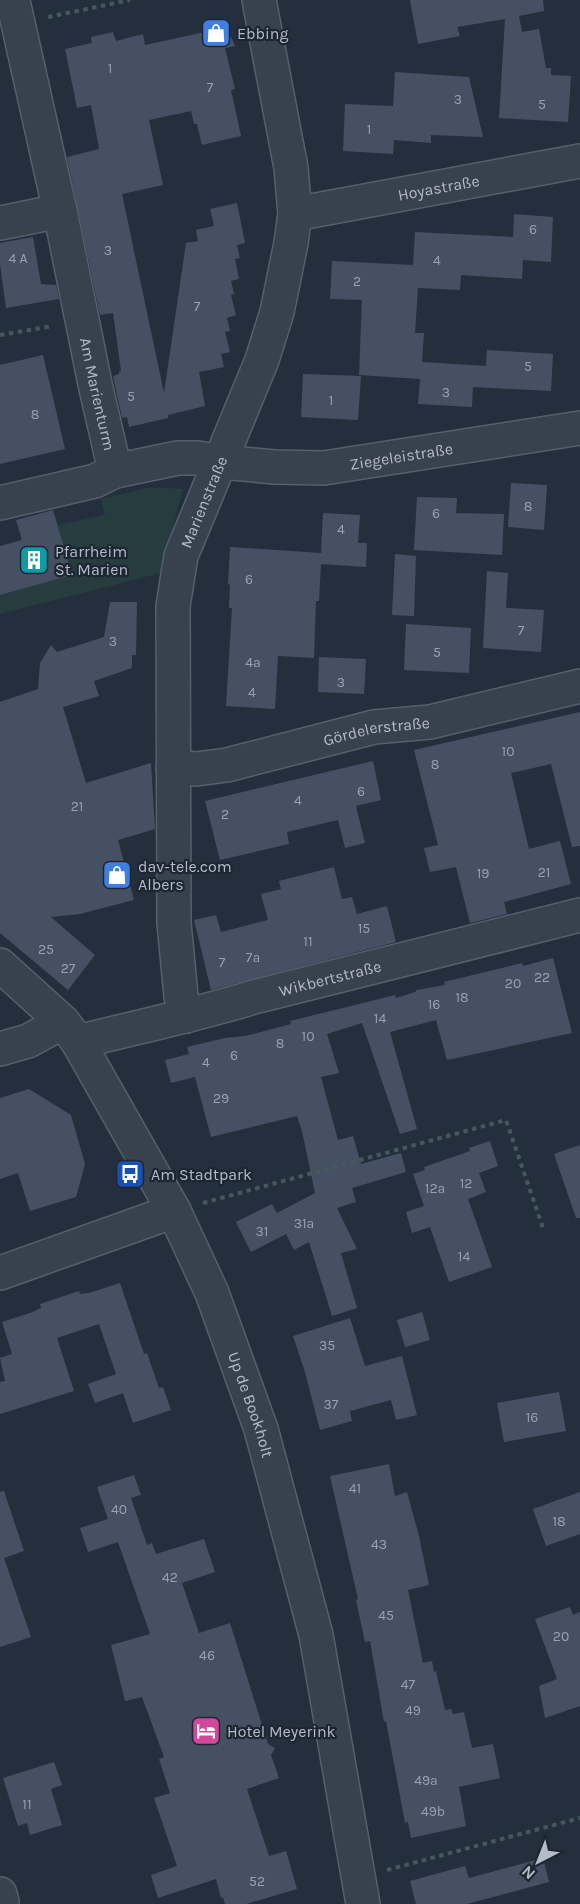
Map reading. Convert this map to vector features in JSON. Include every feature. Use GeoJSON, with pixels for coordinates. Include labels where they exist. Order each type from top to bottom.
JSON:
{"type":"FeatureCollection","features":[{"type":"Feature","properties":{"kind":"street","name":"Marienstraße"},"geometry":{"type":"LineString","coordinates":[[186,1016],[181,996],[174,923],[173,606],[181,556],[262,360],[277,312],[295,214],[291,168],[259,0]]}},
{"type":"Feature","properties":{"kind":"street","name":"Am Marienturm"},"geometry":{"type":"LineString","coordinates":[[12,7],[60,211],[114,471],[178,458],[198,458],[221,462]]}},
{"type":"Feature","properties":{"kind":"street","name":"Hoyastraße"},"geometry":{"type":"LineString","coordinates":[[295,214],[580,161]]}},
{"type":"Feature","properties":{"kind":"street"},"geometry":{"type":"LineString","coordinates":[[0,223],[60,211]]}},
{"type":"Feature","properties":{"kind":"street","name":"Ziegeleistraße"},"geometry":{"type":"LineString","coordinates":[[221,462],[275,467],[324,468],[580,428]]}},
{"type":"Feature","properties":{"kind":"street"},"geometry":{"type":"LineString","coordinates":[[0,503],[95,481],[114,471]]}},
{"type":"Feature","properties":{"kind":"street","name":"Gördelerstraße"},"geometry":{"type":"LineString","coordinates":[[173,767],[196,769],[227,765],[374,727],[430,722],[580,686]]}},
{"type":"Feature","properties":{"kind":"street","name":"Wikbertstraße"},"geometry":{"type":"LineString","coordinates":[[0,1049],[70,1032],[186,1016],[580,915]]}},
{"type":"Feature","properties":{"kind":"street","name":"Up de Bookholt"},"geometry":{"type":"LineString","coordinates":[[0,965],[70,1032],[174,1211],[212,1293],[261,1429],[316,1635],[362,1891]]}},
{"type":"Feature","properties":{"kind":"street"},"geometry":{"type":"LineString","coordinates":[[0,1272],[174,1211]]}},
{"type":"Feature","properties":{"kind":"path"},"geometry":{"type":"LineString","coordinates":[[12,7],[130,0]]}},
{"type":"Feature","properties":{"kind":"path"},"geometry":{"type":"LineString","coordinates":[[0,336],[84,321]]}},
{"type":"Feature","properties":{"kind":"path"},"geometry":{"type":"LineString","coordinates":[[174,1211],[506,1120],[544,1231]]}},
{"type":"Feature","properties":{"kind":"path"},"geometry":{"type":"LineString","coordinates":[[362,1891],[580,1818]]}},
{"type":"Feature","properties":{"kind":"green space"},"geometry":{"type":"Polygon","coordinates":[[[151,487],[183,489],[161,573],[0,614],[0,595],[72,575],[57,525],[105,515],[101,499],[151,487]]]}},
{"type":"Feature","properties":{"kind":"building"},"geometry":{"type":"Polygon","coordinates":[[[410,0],[543,0],[544,11],[519,16],[522,32],[539,29],[546,68],[551,68],[551,75],[571,76],[568,122],[499,118],[505,19],[457,27],[460,36],[418,44],[410,0]]]}},
{"type":"Feature","properties":{"kind":"building"},"geometry":{"type":"Polygon","coordinates":[[[223,19],[235,46],[225,48],[235,89],[231,90],[241,136],[202,145],[191,111],[149,120],[163,185],[122,194],[164,393],[186,243],[198,241],[196,230],[214,226],[210,209],[237,203],[245,243],[237,245],[240,258],[235,259],[239,279],[231,281],[234,294],[231,295],[236,315],[227,318],[230,331],[225,332],[230,352],[221,354],[224,367],[199,372],[205,406],[129,427],[127,417],[122,418],[113,376],[121,371],[113,313],[100,315],[67,157],[99,149],[91,105],[77,108],[65,49],[92,43],[91,37],[113,32],[116,41],[143,34],[145,45],[205,32],[204,23],[223,19]]]}},
{"type":"Feature","properties":{"kind":"building"},"geometry":{"type":"Polygon","coordinates":[[[395,72],[469,77],[483,137],[431,135],[431,143],[394,140],[393,154],[343,151],[345,104],[393,106],[395,72]]]}},
{"type":"Feature","properties":{"kind":"building"},"geometry":{"type":"Polygon","coordinates":[[[514,214],[553,217],[551,262],[523,260],[522,279],[461,275],[460,290],[418,288],[415,333],[424,333],[422,362],[486,366],[487,350],[553,354],[551,391],[473,387],[472,407],[418,404],[420,379],[359,375],[362,300],[330,299],[332,261],[413,265],[415,232],[513,237],[514,214]]]}},
{"type":"Feature","properties":{"kind":"building"},"geometry":{"type":"Polygon","coordinates":[[[33,237],[41,284],[56,285],[59,299],[6,308],[0,264],[0,243],[33,237]]]}},
{"type":"Feature","properties":{"kind":"building"},"geometry":{"type":"Polygon","coordinates":[[[43,355],[65,449],[0,464],[0,365],[43,355]]]}},
{"type":"Feature","properties":{"kind":"building"},"geometry":{"type":"Polygon","coordinates":[[[303,374],[361,376],[358,420],[301,417],[303,374]]]}},
{"type":"Feature","properties":{"kind":"building"},"geometry":{"type":"Polygon","coordinates":[[[511,483],[547,485],[544,530],[508,527],[511,483]]]}},
{"type":"Feature","properties":{"kind":"building"},"geometry":{"type":"Polygon","coordinates":[[[417,497],[457,498],[456,513],[504,514],[502,555],[414,550],[417,497]]]}},
{"type":"Feature","properties":{"kind":"building","name":"Pfarrheim St. Marien"},"geometry":{"type":"Polygon","coordinates":[[[53,510],[72,575],[0,595],[0,546],[22,540],[16,520],[53,510]]]}},
{"type":"Feature","properties":{"kind":"building"},"geometry":{"type":"Polygon","coordinates":[[[323,513],[360,515],[358,543],[367,543],[366,567],[321,564],[319,601],[316,601],[314,658],[278,656],[275,709],[226,706],[232,608],[229,608],[230,585],[228,584],[230,547],[321,553],[323,513]]]}},
{"type":"Feature","properties":{"kind":"building"},"geometry":{"type":"Polygon","coordinates":[[[395,554],[416,556],[414,616],[392,615],[395,554]]]}},
{"type":"Feature","properties":{"kind":"building"},"geometry":{"type":"Polygon","coordinates":[[[487,571],[508,573],[506,608],[544,610],[541,652],[483,648],[487,571]]]}},
{"type":"Feature","properties":{"kind":"building"},"geometry":{"type":"Polygon","coordinates":[[[110,602],[137,602],[136,655],[132,655],[132,668],[94,681],[99,696],[63,707],[86,783],[151,763],[155,829],[118,840],[134,900],[80,914],[51,917],[95,955],[68,990],[0,933],[0,702],[38,689],[40,663],[51,645],[57,652],[104,637],[110,602]]]}},
{"type":"Feature","properties":{"kind":"building"},"geometry":{"type":"Polygon","coordinates":[[[406,624],[471,628],[469,673],[404,670],[406,624]]]}},
{"type":"Feature","properties":{"kind":"building"},"geometry":{"type":"Polygon","coordinates":[[[319,657],[366,659],[364,694],[318,692],[319,657]]]}},
{"type":"Feature","properties":{"kind":"building"},"geometry":{"type":"Polygon","coordinates":[[[580,712],[580,846],[572,847],[551,764],[511,773],[529,849],[560,841],[571,884],[504,902],[507,914],[470,923],[456,867],[430,872],[424,848],[438,845],[414,750],[580,712]]]}},
{"type":"Feature","properties":{"kind":"building"},"geometry":{"type":"Polygon","coordinates":[[[373,761],[381,800],[356,806],[365,843],[345,848],[338,820],[287,832],[289,844],[220,860],[205,801],[373,761]]]}},
{"type":"Feature","properties":{"kind":"building"},"geometry":{"type":"Polygon","coordinates":[[[334,867],[342,899],[352,897],[357,914],[387,906],[396,942],[211,990],[194,920],[216,915],[221,932],[268,920],[261,894],[281,889],[279,881],[334,867]]]}},
{"type":"Feature","properties":{"kind":"building"},"geometry":{"type":"Polygon","coordinates":[[[553,958],[572,1033],[447,1060],[436,1020],[390,1032],[417,1129],[400,1134],[362,1023],[327,1034],[339,1073],[321,1077],[338,1140],[353,1136],[361,1164],[401,1153],[406,1172],[352,1188],[356,1202],[337,1208],[357,1249],[341,1253],[357,1308],[332,1316],[309,1242],[294,1250],[286,1234],[251,1252],[236,1222],[272,1204],[277,1213],[315,1193],[297,1116],[211,1137],[195,1077],[171,1083],[165,1060],[189,1054],[187,1047],[245,1036],[291,1024],[290,1021],[445,985],[444,982],[553,958]]]}},
{"type":"Feature","properties":{"kind":"building"},"geometry":{"type":"Polygon","coordinates":[[[29,1089],[71,1115],[85,1164],[76,1197],[30,1211],[18,1173],[0,1179],[0,1098],[29,1089]]]}},
{"type":"Feature","properties":{"kind":"building"},"geometry":{"type":"Polygon","coordinates":[[[490,1141],[498,1166],[479,1173],[486,1192],[468,1199],[492,1267],[449,1282],[430,1227],[412,1233],[406,1212],[424,1206],[413,1174],[425,1170],[424,1167],[470,1151],[469,1148],[490,1141]]]}},
{"type":"Feature","properties":{"kind":"building"},"geometry":{"type":"Polygon","coordinates":[[[580,1145],[580,1218],[576,1218],[554,1154],[580,1145]]]}},
{"type":"Feature","properties":{"kind":"building"},"geometry":{"type":"Polygon","coordinates":[[[120,1283],[144,1354],[147,1353],[159,1388],[163,1387],[171,1410],[133,1423],[123,1393],[95,1403],[88,1384],[116,1374],[99,1324],[57,1338],[74,1391],[0,1414],[0,1382],[5,1381],[0,1358],[12,1354],[2,1322],[33,1312],[41,1308],[40,1304],[79,1291],[80,1294],[89,1293],[120,1283]]]}},
{"type":"Feature","properties":{"kind":"building"},"geometry":{"type":"Polygon","coordinates":[[[422,1312],[430,1340],[405,1347],[397,1320],[422,1312]]]}},
{"type":"Feature","properties":{"kind":"building"},"geometry":{"type":"Polygon","coordinates":[[[350,1318],[365,1366],[402,1356],[417,1415],[396,1420],[391,1400],[350,1411],[352,1421],[320,1430],[293,1336],[350,1318]]]}},
{"type":"Feature","properties":{"kind":"building"},"geometry":{"type":"Polygon","coordinates":[[[559,1392],[566,1431],[504,1442],[497,1403],[559,1392]]]}},
{"type":"Feature","properties":{"kind":"building"},"geometry":{"type":"Polygon","coordinates":[[[389,1464],[395,1496],[407,1492],[429,1585],[408,1590],[423,1663],[432,1661],[445,1710],[451,1709],[453,1714],[464,1712],[472,1748],[493,1744],[500,1778],[459,1787],[466,1826],[411,1838],[408,1822],[405,1823],[370,1641],[365,1642],[356,1600],[358,1599],[330,1476],[389,1464]]]}},
{"type":"Feature","properties":{"kind":"building"},"geometry":{"type":"Polygon","coordinates":[[[134,1475],[141,1495],[131,1498],[147,1545],[152,1543],[156,1554],[204,1539],[215,1572],[182,1583],[199,1633],[230,1623],[268,1744],[275,1748],[271,1755],[279,1778],[247,1789],[269,1856],[286,1851],[297,1889],[246,1904],[225,1904],[216,1879],[158,1898],[151,1875],[177,1866],[154,1798],[170,1793],[159,1759],[164,1757],[142,1697],[125,1701],[111,1645],[150,1634],[118,1542],[88,1552],[80,1528],[108,1519],[97,1487],[134,1475]]]}},
{"type":"Feature","properties":{"kind":"building"},"geometry":{"type":"Polygon","coordinates":[[[4,1491],[24,1551],[4,1558],[31,1637],[0,1647],[0,1492],[4,1491]]]}},
{"type":"Feature","properties":{"kind":"building"},"geometry":{"type":"Polygon","coordinates":[[[580,1492],[580,1534],[546,1546],[533,1509],[580,1492]]]}},
{"type":"Feature","properties":{"kind":"building"},"geometry":{"type":"Polygon","coordinates":[[[570,1607],[573,1615],[580,1612],[580,1706],[545,1718],[539,1686],[557,1679],[535,1619],[570,1607]]]}},
{"type":"Feature","properties":{"kind":"building"},"geometry":{"type":"Polygon","coordinates":[[[54,1762],[62,1785],[51,1789],[62,1825],[30,1835],[27,1823],[18,1826],[3,1778],[54,1762]]]}},
{"type":"Feature","properties":{"kind":"building"},"geometry":{"type":"Polygon","coordinates":[[[543,1858],[549,1882],[467,1904],[416,1904],[410,1881],[465,1866],[469,1878],[543,1858]]]}},
{"type":"Feature","properties":{"kind":"place","name":"Ebbing"},"geometry":{"type":"Point","coordinates":[216,33]}},
{"type":"Feature","properties":{"kind":"place","name":"Pfarrheim St. Marien"},"geometry":{"type":"Point","coordinates":[34,560]}},
{"type":"Feature","properties":{"kind":"place","name":"dav-tele.com Albers"},"geometry":{"type":"Point","coordinates":[117,875]}},
{"type":"Feature","properties":{"kind":"place","name":"Am Stadtpark"},"geometry":{"type":"Point","coordinates":[130,1174]}},
{"type":"Feature","properties":{"kind":"place","name":"Hotel Meyerink"},"geometry":{"type":"Point","coordinates":[206,1731]}}]}
